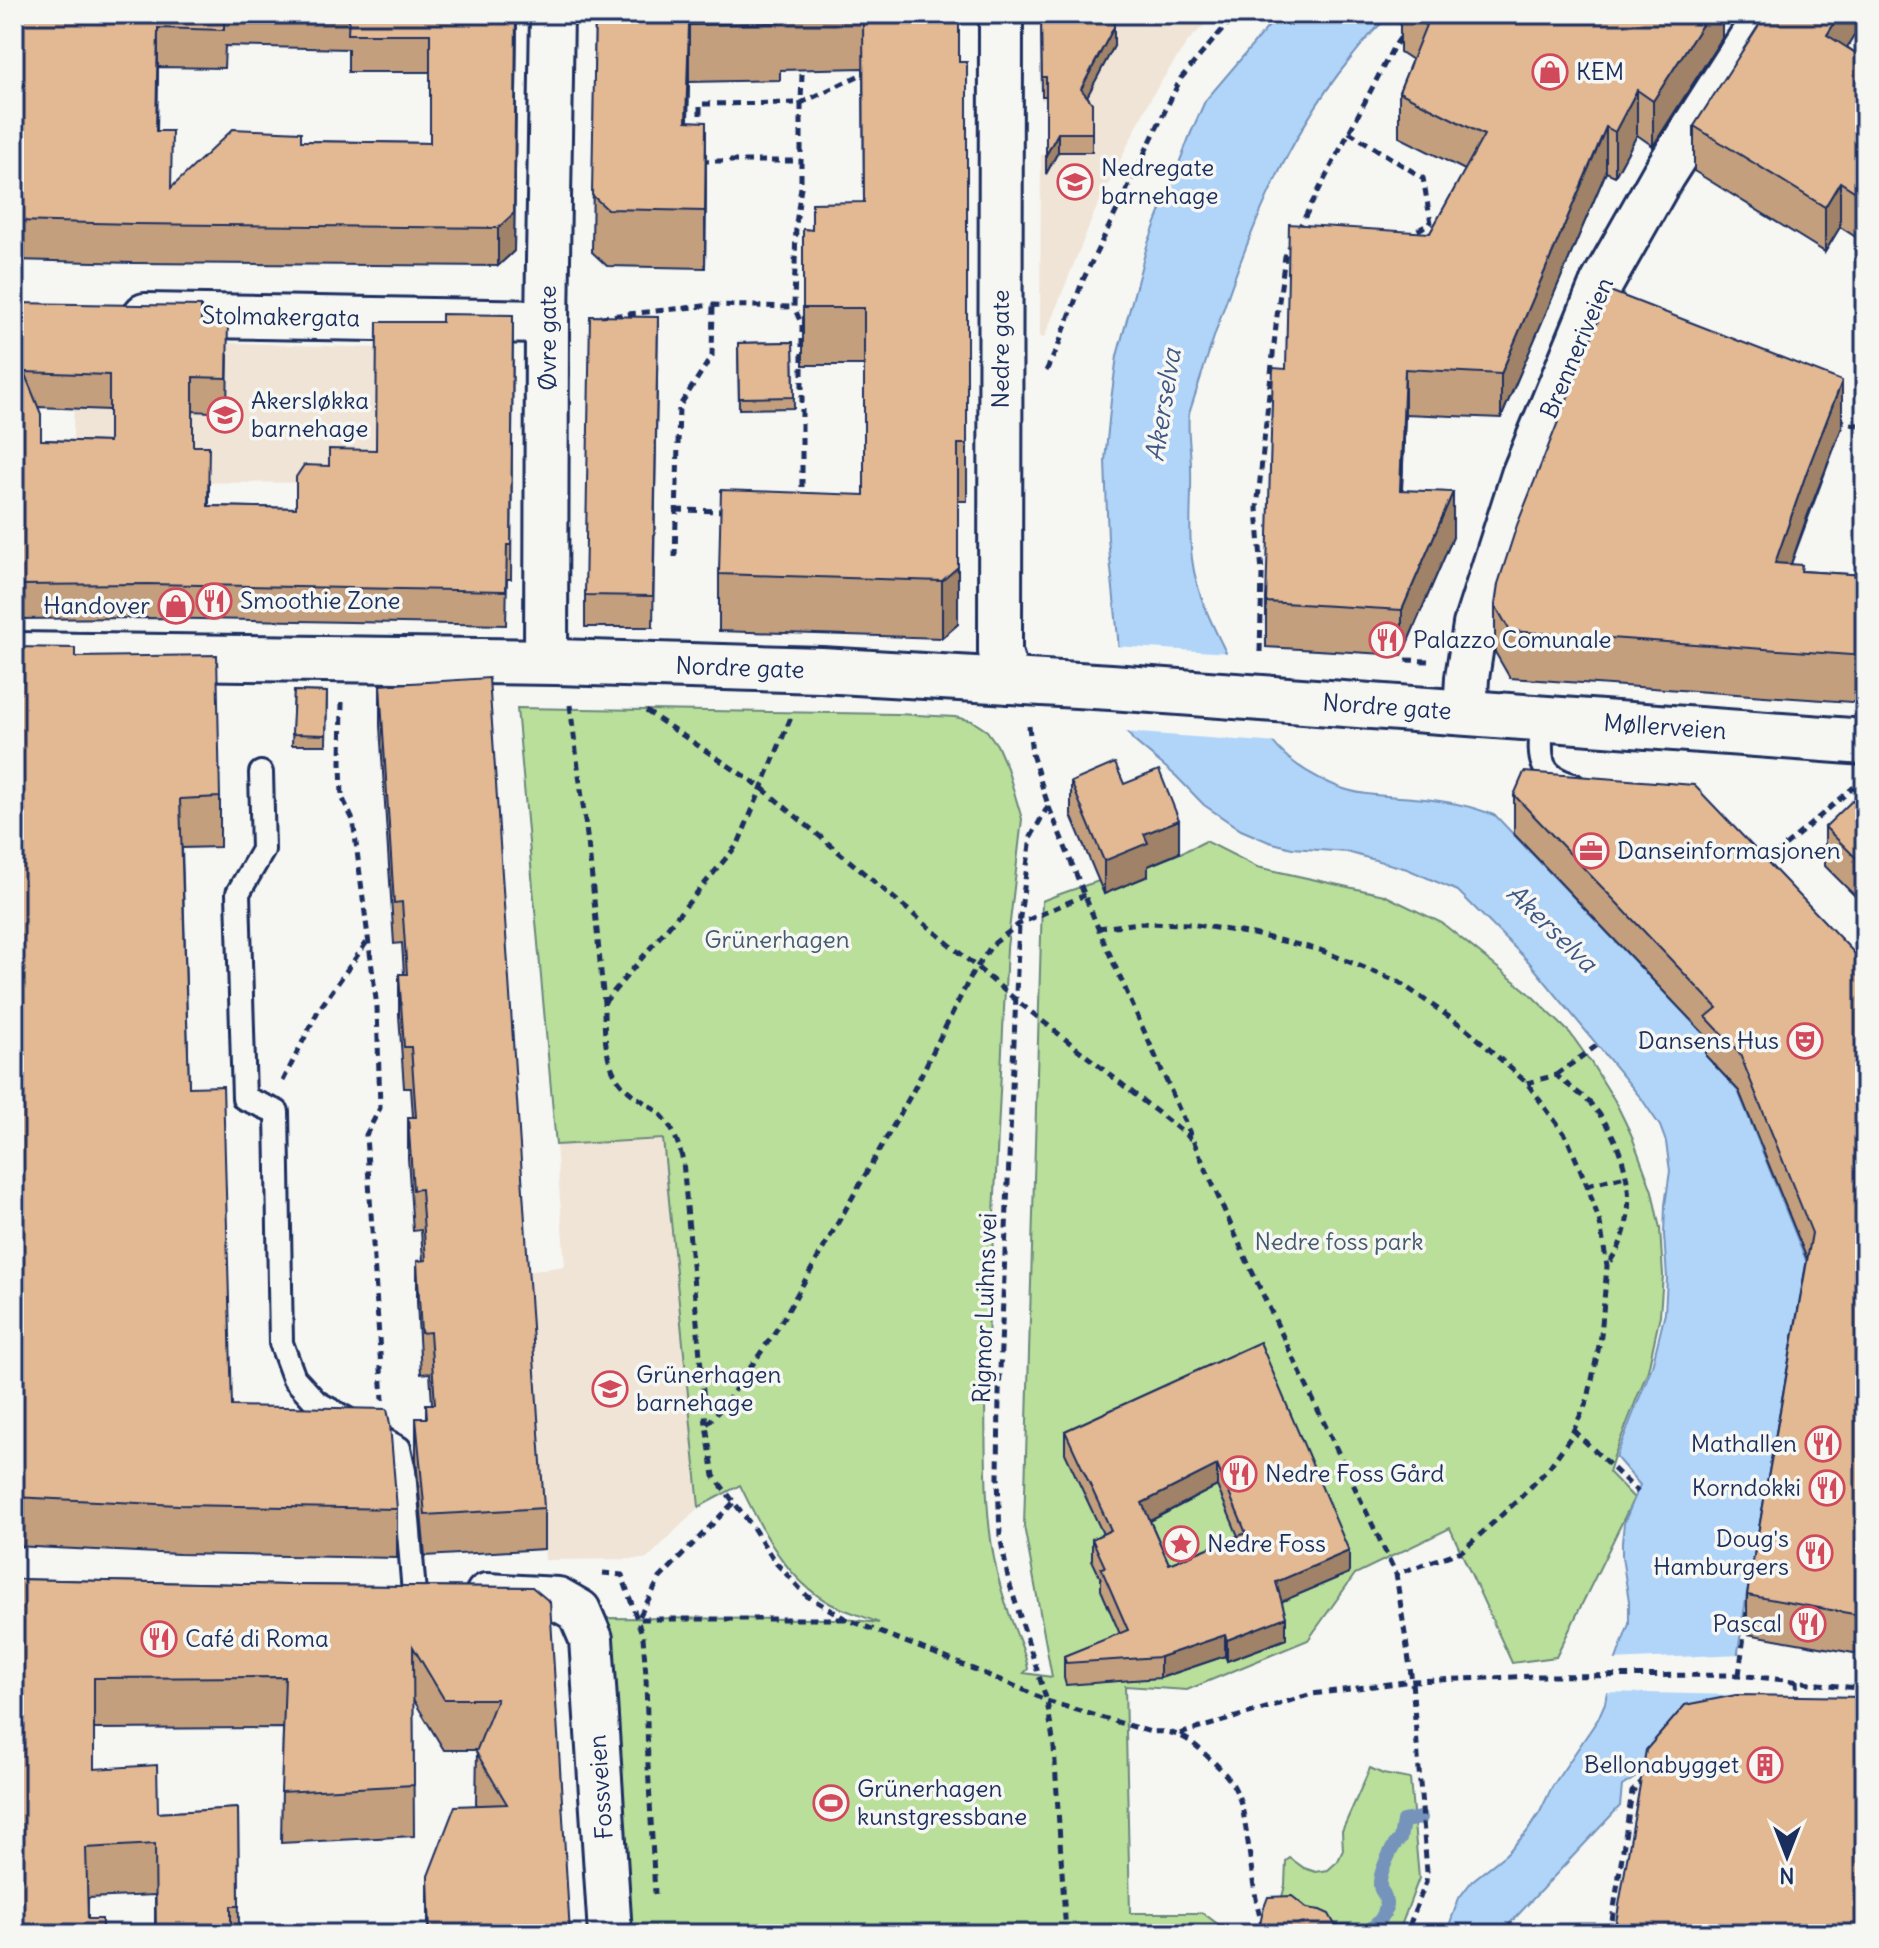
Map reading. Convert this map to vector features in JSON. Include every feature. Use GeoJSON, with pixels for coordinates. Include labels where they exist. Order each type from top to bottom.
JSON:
{"type":"FeatureCollection","features":[{"type":"Feature","properties":{"kind":"street","name":"Øvre gate"},"geometry":{"type":"LineString","coordinates":[[546,662],[552,14]]}},
{"type":"Feature","properties":{"kind":"street","name":"Nedre gate"},"geometry":{"type":"LineString","coordinates":[[1001,14],[1000,652],[1018,682]]}},
{"type":"Feature","properties":{"kind":"street","name":"Brenneriveien"},"geometry":{"type":"LineString","coordinates":[[1465,713],[1475,625],[1523,475],[1602,283],[1663,175],[1766,14]]}},
{"type":"Feature","properties":{"kind":"street","name":"Stolmakergata"},"geometry":{"type":"LineString","coordinates":[[109,314],[547,322]]}},
{"type":"Feature","properties":{"kind":"street","name":"Nordre gate"},"geometry":{"type":"LineString","coordinates":[[14,655],[546,662],[821,670],[1465,713]]}},
{"type":"Feature","properties":{"kind":"street","name":"Møllerveien"},"geometry":{"type":"LineString","coordinates":[[1465,713],[1865,742]]}},
{"type":"Feature","properties":{"kind":"street","name":"Fossveien"},"geometry":{"type":"LineString","coordinates":[[399,1592],[558,1599],[579,1611],[591,1639],[610,1934]]}},
{"type":"Feature","properties":{"kind":"lane"},"geometry":{"type":"LineString","coordinates":[[1542,718],[1540,756],[1550,776],[1569,785],[1597,788]]}},
{"type":"Feature","properties":{"kind":"lane"},"geometry":{"type":"LineString","coordinates":[[261,773],[263,850],[238,893],[244,1098],[277,1112],[281,1343],[294,1378],[316,1402],[399,1448],[404,1471],[399,1592]]}},
{"type":"Feature","properties":{"kind":"path"},"geometry":{"type":"LineString","coordinates":[[1041,379],[1057,349],[1083,280],[1181,78],[1236,14]]}},
{"type":"Feature","properties":{"kind":"path"},"geometry":{"type":"LineString","coordinates":[[1274,653],[1259,652],[1262,573],[1257,509],[1285,256],[1393,48],[1409,26]]}},
{"type":"Feature","properties":{"kind":"path"},"geometry":{"type":"LineString","coordinates":[[802,74],[801,187],[796,224],[794,307],[802,325],[802,497]]}},
{"type":"Feature","properties":{"kind":"path"},"geometry":{"type":"LineString","coordinates":[[700,132],[700,104],[801,103],[858,76]]}},
{"type":"Feature","properties":{"kind":"path"},"geometry":{"type":"LineString","coordinates":[[1349,132],[1423,178],[1431,223],[1405,238]]}},
{"type":"Feature","properties":{"kind":"path"},"geometry":{"type":"LineString","coordinates":[[699,161],[801,161]]}},
{"type":"Feature","properties":{"kind":"path"},"geometry":{"type":"LineString","coordinates":[[1296,235],[1308,237]]}},
{"type":"Feature","properties":{"kind":"path"},"geometry":{"type":"LineString","coordinates":[[675,557],[679,407],[712,356],[713,305]]}},
{"type":"Feature","properties":{"kind":"path"},"geometry":{"type":"LineString","coordinates":[[547,322],[713,305],[794,307]]}},
{"type":"Feature","properties":{"kind":"path"},"geometry":{"type":"LineString","coordinates":[[1837,419],[1865,426]]}},
{"type":"Feature","properties":{"kind":"path"},"geometry":{"type":"LineString","coordinates":[[676,510],[739,511]]}},
{"type":"Feature","properties":{"kind":"path"},"geometry":{"type":"LineString","coordinates":[[1394,659],[1469,664]]}},
{"type":"Feature","properties":{"kind":"path"},"geometry":{"type":"LineString","coordinates":[[604,1003],[738,844],[797,704],[821,670]]}},
{"type":"Feature","properties":{"kind":"path"},"geometry":{"type":"LineString","coordinates":[[1018,682],[1028,720],[1032,754],[1048,805],[1098,928],[1247,1261],[1396,1574],[1412,1681],[1427,1872],[1406,1934]]}},
{"type":"Feature","properties":{"kind":"path"},"geometry":{"type":"LineString","coordinates":[[570,700],[590,859],[610,1064],[629,1092],[659,1113],[676,1135],[683,1161],[706,1425],[714,1476],[790,1580],[807,1596],[846,1619],[1047,1701],[1151,1732],[1180,1734],[1198,1747],[1225,1774],[1237,1792],[1243,1811],[1257,1906],[1265,1934]]}},
{"type":"Feature","properties":{"kind":"path"},"geometry":{"type":"LineString","coordinates":[[342,706],[342,797],[353,820],[377,1007],[380,1108],[366,1135],[386,1441]]}},
{"type":"Feature","properties":{"kind":"path"},"geometry":{"type":"LineString","coordinates":[[645,710],[762,788],[1016,1000],[1193,1140]]}},
{"type":"Feature","properties":{"kind":"path"},"geometry":{"type":"LineString","coordinates":[[1763,864],[1854,787]]}},
{"type":"Feature","properties":{"kind":"path","name":"Rigmor Luihns vei"},"geometry":{"type":"LineString","coordinates":[[1048,805],[1031,837],[1019,924],[998,1478],[1000,1536],[1009,1582],[1047,1701],[1054,1747],[1066,1934]]}},
{"type":"Feature","properties":{"kind":"path"},"geometry":{"type":"LineString","coordinates":[[706,1425],[726,1403],[779,1326],[912,1093],[972,974],[992,945],[1019,924],[1085,895]]}},
{"type":"Feature","properties":{"kind":"path"},"geometry":{"type":"LineString","coordinates":[[1098,928],[1141,923],[1190,924],[1253,934],[1320,950],[1399,982],[1468,1030],[1527,1083],[1566,1136],[1600,1223],[1607,1266],[1601,1336],[1588,1399],[1548,1469],[1518,1500],[1462,1551],[1396,1574]]}},
{"type":"Feature","properties":{"kind":"path"},"geometry":{"type":"LineString","coordinates":[[277,1112],[282,1083],[318,1011],[369,938]]}},
{"type":"Feature","properties":{"kind":"path"},"geometry":{"type":"LineString","coordinates":[[1527,1083],[1556,1075],[1599,1044]]}},
{"type":"Feature","properties":{"kind":"path"},"geometry":{"type":"LineString","coordinates":[[1556,1075],[1590,1103],[1622,1155],[1628,1216],[1621,1244],[1607,1266]]}},
{"type":"Feature","properties":{"kind":"path"},"geometry":{"type":"LineString","coordinates":[[1587,1185],[1626,1176]]}},
{"type":"Feature","properties":{"kind":"path"},"geometry":{"type":"LineString","coordinates":[[1573,1430],[1638,1492]]}},
{"type":"Feature","properties":{"kind":"path"},"geometry":{"type":"LineString","coordinates":[[733,1503],[660,1578],[638,1619],[846,1619]]}},
{"type":"Feature","properties":{"kind":"path"},"geometry":{"type":"LineString","coordinates":[[1739,1675],[1748,1604]]}},
{"type":"Feature","properties":{"kind":"path"},"geometry":{"type":"LineString","coordinates":[[1180,1734],[1312,1694],[1412,1681],[1538,1676],[1739,1675],[1865,1689]]}},
{"type":"Feature","properties":{"kind":"path"},"geometry":{"type":"LineString","coordinates":[[1796,1680],[1797,1711]]}},
{"type":"Feature","properties":{"kind":"path"},"geometry":{"type":"LineString","coordinates":[[1610,1934],[1632,1792],[1651,1772]]}},
{"type":"Feature","properties":{"kind":"shaded area","name":"Nedregate barnehage"},"geometry":{"type":"Polygon","coordinates":[[[1041,14],[1216,14],[1188,41],[1153,94],[1096,209],[1044,338],[1040,337],[1041,155],[1049,153],[1050,100],[1041,100],[1041,14]]]}},
{"type":"Feature","properties":{"kind":"shaded area","name":"Akersløkka barnehage"},"geometry":{"type":"Polygon","coordinates":[[[75,337],[379,348],[375,483],[72,482],[75,337]]]}},
{"type":"Feature","properties":{"kind":"shaded area","name":"Grünerhagen barnehage"},"geometry":{"type":"Polygon","coordinates":[[[663,1139],[699,1507],[647,1559],[545,1560],[526,1272],[565,1266],[556,1145],[663,1139]]]}},
{"type":"Feature","properties":{"kind":"green space"},"geometry":{"type":"Polygon","coordinates":[[[517,708],[955,717],[972,721],[987,731],[997,745],[1022,819],[1007,948],[985,1400],[986,1464],[992,1548],[1009,1613],[1026,1658],[1028,1669],[1024,1673],[1052,1677],[1024,1526],[1042,901],[1166,859],[1206,841],[1257,867],[1384,895],[1442,923],[1529,993],[1570,1033],[1615,1101],[1652,1191],[1660,1229],[1663,1275],[1660,1315],[1648,1370],[1609,1472],[1634,1498],[1556,1657],[1512,1663],[1450,1528],[1355,1574],[1308,1640],[1187,1690],[1125,1686],[1130,1913],[1203,1913],[1231,1934],[611,1934],[590,1618],[846,1619],[879,1623],[831,1604],[800,1581],[766,1536],[740,1485],[699,1507],[663,1139],[556,1145],[517,708]]]}},
{"type":"Feature","properties":{"kind":"green space"},"geometry":{"type":"Polygon","coordinates":[[[1370,1768],[1410,1779],[1419,1878],[1398,1934],[1273,1934],[1285,1885],[1286,1861],[1290,1858],[1316,1872],[1328,1870],[1338,1861],[1343,1850],[1342,1831],[1370,1768]]]}},
{"type":"Feature","properties":{"kind":"water","name":"Akerselva"},"geometry":{"type":"Polygon","coordinates":[[[1279,14],[1393,14],[1366,40],[1322,97],[1274,182],[1236,274],[1189,414],[1192,559],[1210,620],[1257,718],[1272,741],[1293,762],[1327,782],[1354,792],[1445,802],[1496,816],[1716,1047],[1706,1056],[1738,1091],[1811,1273],[1746,1599],[1728,1719],[1622,1786],[1620,1806],[1500,1934],[1446,1934],[1459,1898],[1472,1881],[1506,1854],[1526,1833],[1552,1787],[1598,1719],[1629,1624],[1622,1542],[1624,1523],[1640,1485],[1616,1457],[1652,1366],[1665,1313],[1665,1205],[1670,1171],[1660,1126],[1641,1098],[1529,962],[1458,891],[1407,869],[1347,852],[1292,848],[1241,830],[1204,805],[1127,731],[1121,706],[1105,461],[1117,356],[1147,246],[1205,101],[1279,14]]]}},
{"type":"Feature","properties":{"kind":"pier"},"geometry":{"type":"Polygon","coordinates":[[[1114,646],[1231,653],[1263,719],[1279,743],[1124,732],[1117,707],[1114,646]]]}},
{"type":"Feature","properties":{"kind":"pier"},"geometry":{"type":"Polygon","coordinates":[[[1741,1654],[1736,1695],[1603,1692],[1612,1660],[1741,1654]]]}},
{"type":"Feature","properties":{"kind":"building"},"geometry":{"type":"Polygon","coordinates":[[[14,14],[224,14],[224,30],[158,28],[156,131],[172,131],[171,188],[233,129],[301,132],[301,141],[430,143],[430,34],[348,34],[349,14],[516,14],[514,213],[498,228],[14,221],[14,14]]]}},
{"type":"Feature","properties":{"kind":"building"},"geometry":{"type":"Polygon","coordinates":[[[595,14],[779,14],[780,23],[689,25],[686,121],[706,122],[705,211],[607,209],[592,195],[595,14]]]}},
{"type":"Feature","properties":{"kind":"building"},"geometry":{"type":"Polygon","coordinates":[[[863,14],[959,14],[959,62],[967,62],[967,444],[958,444],[958,567],[942,581],[719,574],[721,490],[864,495],[864,308],[803,308],[803,229],[812,230],[812,203],[864,202],[863,14]]]}},
{"type":"Feature","properties":{"kind":"building"},"geometry":{"type":"Polygon","coordinates":[[[1041,14],[1114,14],[1114,27],[1081,89],[1092,103],[1092,133],[1058,133],[1046,155],[1046,77],[1042,77],[1041,14]]]}},
{"type":"Feature","properties":{"kind":"building"},"geometry":{"type":"Polygon","coordinates":[[[1410,14],[1709,14],[1653,101],[1637,90],[1615,132],[1606,127],[1501,374],[1405,369],[1400,490],[1453,492],[1402,610],[1266,602],[1273,368],[1286,369],[1289,224],[1430,233],[1484,135],[1399,92],[1426,25],[1410,14]]]}},
{"type":"Feature","properties":{"kind":"building"},"geometry":{"type":"Polygon","coordinates":[[[1766,14],[1840,14],[1827,35],[1865,59],[1865,198],[1840,182],[1825,207],[1694,126],[1766,14]]]}},
{"type":"Feature","properties":{"kind":"building"},"geometry":{"type":"Polygon","coordinates":[[[1610,291],[1842,381],[1775,563],[1802,565],[1801,571],[1865,575],[1865,656],[1510,631],[1495,605],[1498,584],[1517,525],[1610,291]]]}},
{"type":"Feature","properties":{"kind":"building"},"geometry":{"type":"Polygon","coordinates":[[[14,303],[201,306],[201,321],[228,321],[227,378],[193,377],[193,446],[209,446],[208,506],[296,508],[296,477],[304,465],[329,466],[329,449],[376,450],[377,322],[442,322],[442,314],[513,315],[511,545],[507,545],[506,591],[148,584],[14,585],[14,303]],[[24,372],[41,414],[41,440],[109,442],[109,375],[24,372]]]}},
{"type":"Feature","properties":{"kind":"building"},"geometry":{"type":"Polygon","coordinates":[[[590,316],[658,317],[653,596],[585,595],[590,316]]]}},
{"type":"Feature","properties":{"kind":"building"},"geometry":{"type":"Polygon","coordinates":[[[793,342],[794,397],[739,398],[738,343],[793,342]]]}},
{"type":"Feature","properties":{"kind":"building"},"geometry":{"type":"Polygon","coordinates":[[[14,647],[75,648],[75,657],[217,655],[220,797],[180,799],[189,1087],[223,1086],[232,1406],[387,1409],[397,1509],[179,1505],[14,1497],[14,647]]]}},
{"type":"Feature","properties":{"kind":"building"},"geometry":{"type":"Polygon","coordinates":[[[489,678],[544,1508],[425,1515],[416,1418],[427,1418],[426,1404],[435,1404],[430,1332],[421,1333],[417,1261],[426,1260],[421,1189],[413,1190],[408,1117],[416,1117],[411,1047],[404,1047],[399,974],[407,974],[402,902],[394,903],[380,685],[489,678]]]}},
{"type":"Feature","properties":{"kind":"building"},"geometry":{"type":"Polygon","coordinates":[[[294,691],[327,692],[326,735],[292,734],[294,691]]]}},
{"type":"Feature","properties":{"kind":"building"},"geometry":{"type":"Polygon","coordinates":[[[1115,763],[1124,784],[1159,770],[1179,820],[1144,834],[1148,843],[1104,861],[1071,782],[1115,763]]]}},
{"type":"Feature","properties":{"kind":"building"},"geometry":{"type":"Polygon","coordinates":[[[1524,772],[1694,785],[1865,964],[1865,1616],[1747,1595],[1812,1233],[1739,1052],[1706,1017],[1717,1008],[1514,795],[1524,772]]]}},
{"type":"Feature","properties":{"kind":"building"},"geometry":{"type":"Polygon","coordinates":[[[1858,795],[1865,795],[1865,861],[1859,861],[1825,827],[1858,795]]]}},
{"type":"Feature","properties":{"kind":"building"},"geometry":{"type":"Polygon","coordinates":[[[1260,1342],[1349,1551],[1276,1582],[1286,1617],[1227,1640],[1225,1635],[1160,1657],[1066,1663],[1064,1656],[1128,1630],[1092,1539],[1111,1530],[1065,1431],[1260,1342]],[[1217,1465],[1142,1503],[1169,1564],[1246,1533],[1217,1465]]]}},
{"type":"Feature","properties":{"kind":"building"},"geometry":{"type":"Polygon","coordinates":[[[14,1579],[532,1587],[550,1602],[570,1934],[430,1934],[428,1876],[455,1806],[507,1804],[476,1752],[497,1699],[444,1699],[413,1647],[414,1785],[281,1792],[285,1677],[94,1678],[94,1769],[157,1765],[158,1813],[238,1808],[239,1906],[231,1906],[231,1934],[156,1934],[155,1844],[86,1848],[88,1919],[102,1919],[102,1934],[14,1934],[14,1579]]]}},
{"type":"Feature","properties":{"kind":"building"},"geometry":{"type":"Polygon","coordinates":[[[1736,1695],[1865,1697],[1865,1934],[1614,1934],[1646,1750],[1685,1705],[1736,1695]]]}},
{"type":"Feature","properties":{"kind":"building"},"geometry":{"type":"Polygon","coordinates":[[[1292,1896],[1307,1908],[1329,1914],[1335,1925],[1349,1925],[1349,1934],[1258,1934],[1268,1897],[1292,1896]]]}},
{"type":"Feature","properties":{"kind":"waterway"},"geometry":{"type":"LineString","coordinates":[[1364,1933],[1384,1914],[1386,1903],[1380,1880],[1393,1847],[1400,1839],[1403,1821],[1421,1818]]}},
{"type":"Feature","properties":{"kind":"place","name":"KEM"},"geometry":{"type":"Point","coordinates":[1550,72]}},
{"type":"Feature","properties":{"kind":"place","name":"Nedregate barnehage"},"geometry":{"type":"Point","coordinates":[1075,182]}},
{"type":"Feature","properties":{"kind":"place","name":"Akersløkka barnehage"},"geometry":{"type":"Point","coordinates":[225,415]}},
{"type":"Feature","properties":{"kind":"place","name":"Smoothie Zone"},"geometry":{"type":"Point","coordinates":[214,601]}},
{"type":"Feature","properties":{"kind":"place","name":"Handover"},"geometry":{"type":"Point","coordinates":[176,606]}},
{"type":"Feature","properties":{"kind":"place","name":"Palazzo Comunale"},"geometry":{"type":"Point","coordinates":[1387,640]}},
{"type":"Feature","properties":{"kind":"place","name":"Danseinformasjonen"},"geometry":{"type":"Point","coordinates":[1591,851]}},
{"type":"Feature","properties":{"kind":"place","name":"Dansens Hus"},"geometry":{"type":"Point","coordinates":[1805,1041]}},
{"type":"Feature","properties":{"kind":"place","name":"Grünerhagen barnehage"},"geometry":{"type":"Point","coordinates":[610,1389]}},
{"type":"Feature","properties":{"kind":"place","name":"Mathallen"},"geometry":{"type":"Point","coordinates":[1823,1444]}},
{"type":"Feature","properties":{"kind":"place","name":"Nedre Foss Gård"},"geometry":{"type":"Point","coordinates":[1239,1474]}},
{"type":"Feature","properties":{"kind":"place","name":"Korndokki"},"geometry":{"type":"Point","coordinates":[1827,1488]}},
{"type":"Feature","properties":{"kind":"place","name":"Nedre Foss"},"geometry":{"type":"Point","coordinates":[1181,1544]}},
{"type":"Feature","properties":{"kind":"place","name":"Doug's Hamburgers"},"geometry":{"type":"Point","coordinates":[1815,1553]}},
{"type":"Feature","properties":{"kind":"place","name":"Pascal"},"geometry":{"type":"Point","coordinates":[1808,1624]}},
{"type":"Feature","properties":{"kind":"place","name":"Café di Roma"},"geometry":{"type":"Point","coordinates":[159,1639]}},
{"type":"Feature","properties":{"kind":"place","name":"Bellonabygget"},"geometry":{"type":"Point","coordinates":[1765,1765]}},
{"type":"Feature","properties":{"kind":"place","name":"Grünerhagen kunstgressbane"},"geometry":{"type":"Point","coordinates":[831,1803]}},
{"type":"Feature","properties":{"kind":"park label","name":"Grünerhagen"},"geometry":{"type":"Point","coordinates":[777,940]}},
{"type":"Feature","properties":{"kind":"park label","name":"Nedre foss park"},"geometry":{"type":"Point","coordinates":[1339,1242]}}]}
